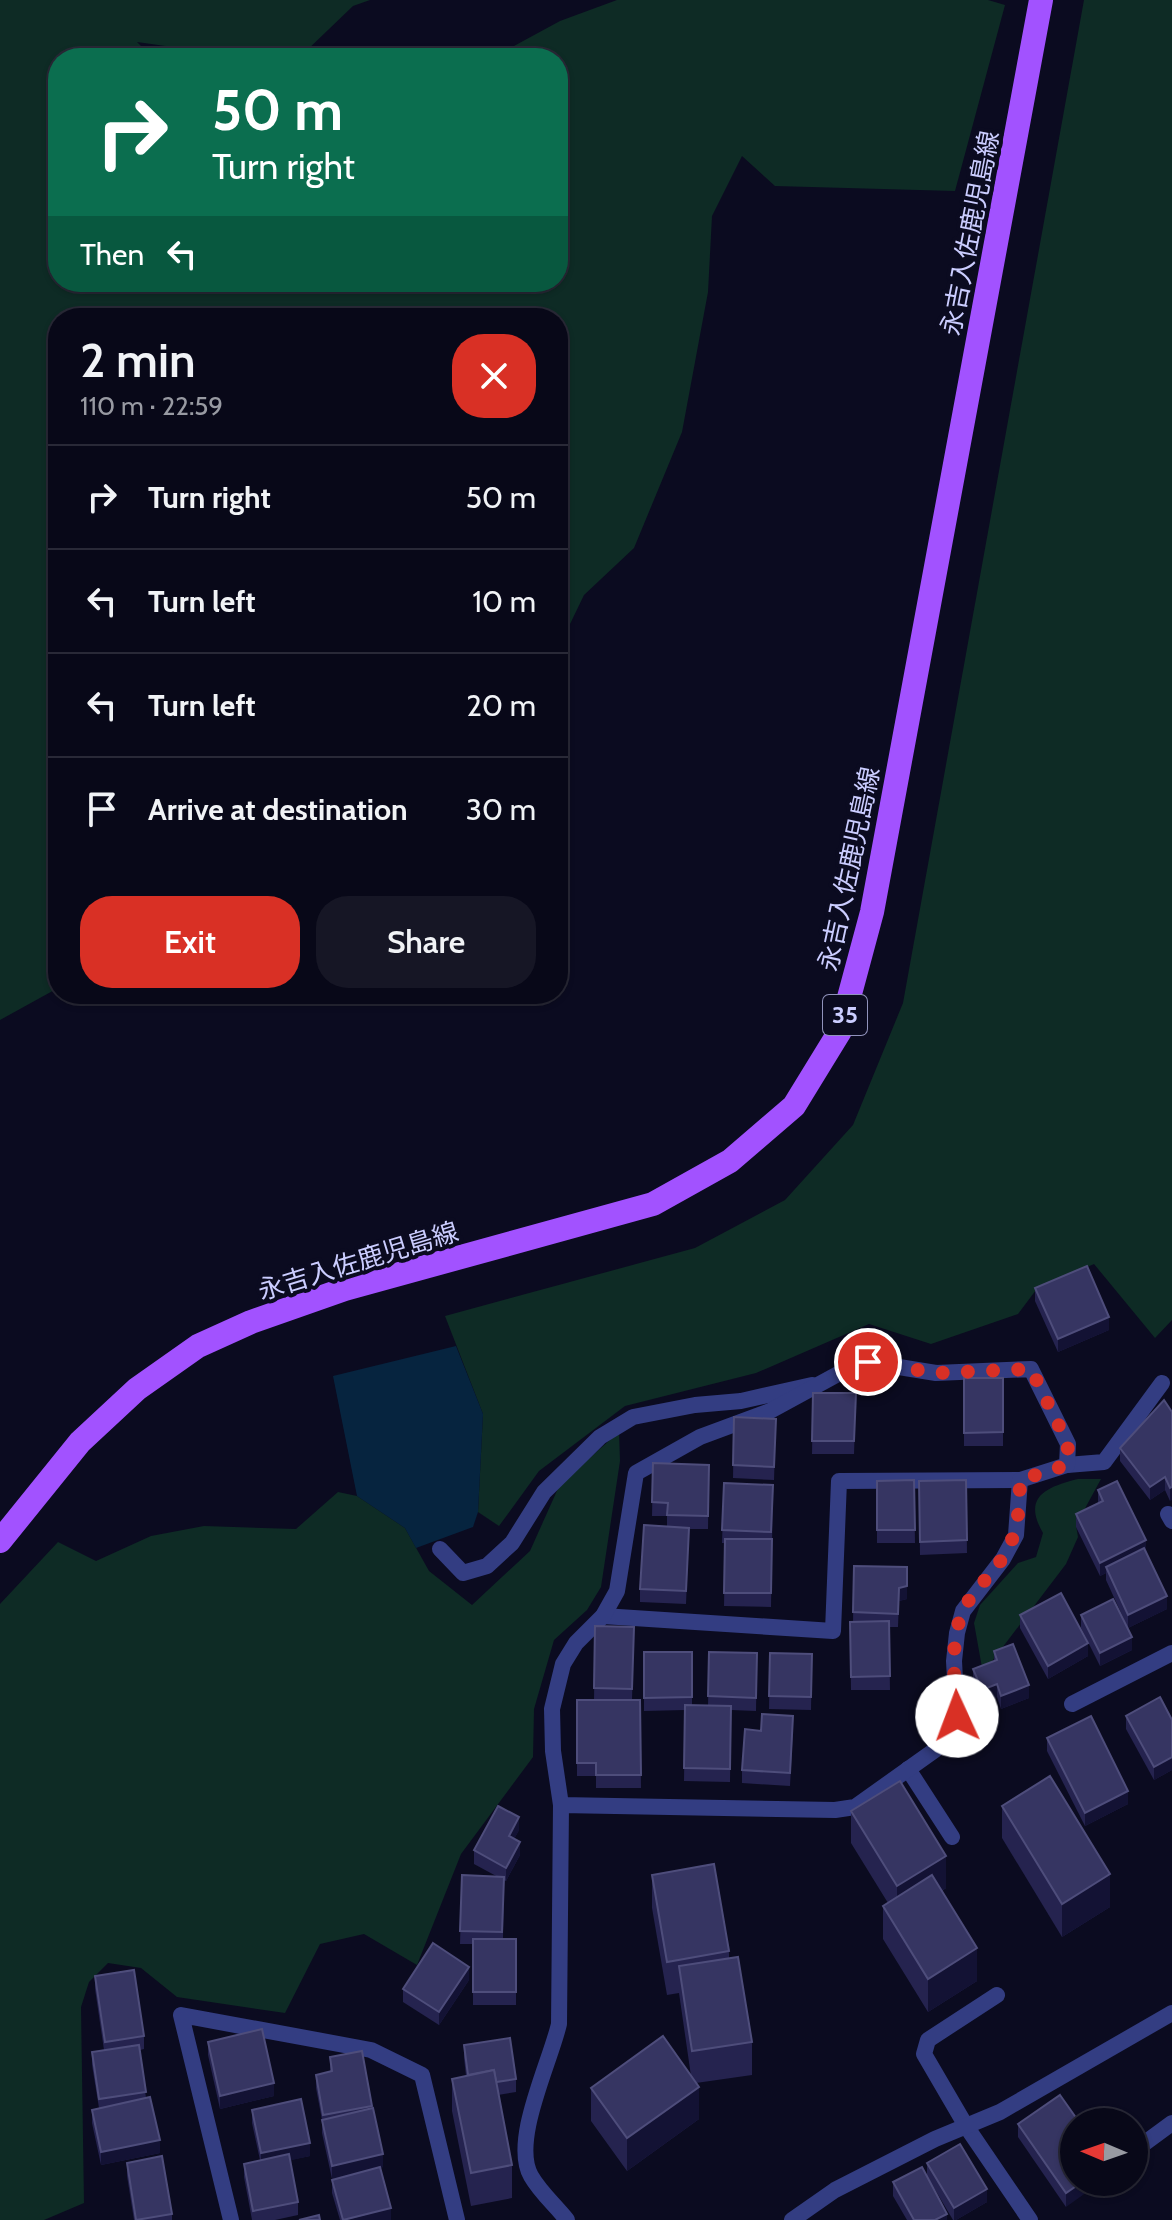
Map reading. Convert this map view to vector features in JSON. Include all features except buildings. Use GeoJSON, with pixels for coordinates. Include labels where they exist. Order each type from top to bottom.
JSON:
{"type":"FeatureCollection","features":[{"type":"Feature","properties":{"kind":"main road","name":"永吉入佐鹿児島線"},"geometry":{"type":"LineString","coordinates":[[0,1541],[80,1442],[137,1389],[198,1346],[251,1322],[345,1289],[653,1204],[730,1161],[794,1106],[840,1031],[872,912],[1041,0]]}},
{"type":"Feature","properties":{"kind":"street"},"geometry":{"type":"LineString","coordinates":[[567,2220],[531,2176],[525,2157],[525,2132],[559,2024],[561,1805],[553,1751],[552,1709],[563,1664],[576,1643],[603,1616],[617,1591],[636,1473],[700,1437],[770,1411],[868,1362],[936,1373],[1031,1369],[1068,1444],[1067,1465]]}},
{"type":"Feature","properties":{"kind":"street"},"geometry":{"type":"LineString","coordinates":[[440,1549],[463,1573],[487,1566],[512,1543],[544,1492],[600,1437],[633,1417],[695,1405],[741,1401],[822,1383]]}},
{"type":"Feature","properties":{"kind":"street"},"geometry":{"type":"LineString","coordinates":[[603,1616],[833,1631],[839,1481],[1020,1480],[1067,1465],[1104,1462],[1167,1387]]}},
{"type":"Feature","properties":{"kind":"street"},"geometry":{"type":"LineString","coordinates":[[561,1805],[835,1810],[855,1807],[935,1750],[957,1716],[954,1661],[960,1622],[963,1611],[1003,1559],[1016,1535],[1020,1480]]}},
{"type":"Feature","properties":{"kind":"street"},"geometry":{"type":"LineString","coordinates":[[1072,1704],[1172,1653]]}},
{"type":"Feature","properties":{"kind":"street"},"geometry":{"type":"LineString","coordinates":[[908,1769],[952,1837]]}},
{"type":"Feature","properties":{"kind":"street"},"geometry":{"type":"LineString","coordinates":[[997,1995],[928,2040],[924,2054],[966,2126],[1030,2220]]}},
{"type":"Feature","properties":{"kind":"street"},"geometry":{"type":"LineString","coordinates":[[792,2220],[835,2190],[1000,2112],[1172,2013]]}},
{"type":"Feature","properties":{"kind":"street"},"geometry":{"type":"LineString","coordinates":[[231,2220],[181,2015],[371,2050],[422,2075],[457,2220]]}},
{"type":"Feature","properties":{"kind":"street"},"geometry":{"type":"LineString","coordinates":[[1148,2141],[1172,2123]]}},
{"type":"Feature","properties":{"kind":"green space"},"geometry":{"type":"Polygon","coordinates":[[[0,0],[370,0],[353,6],[309,48],[179,48],[137,42],[143,48],[48,48],[48,292],[568,292],[568,48],[510,48],[560,21],[617,0],[988,0],[1005,5],[955,191],[775,186],[742,156],[712,216],[708,292],[682,432],[634,548],[584,595],[568,628],[568,308],[48,308],[48,994],[0,1020],[0,0]]]}},
{"type":"Feature","properties":{"kind":"green space"},"geometry":{"type":"Polygon","coordinates":[[[1084,0],[1172,0],[1172,1320],[1155,1338],[1094,1264],[1036,1290],[1018,1314],[931,1344],[869,1324],[756,1373],[625,1406],[539,1471],[499,1526],[478,1512],[483,1414],[445,1316],[695,1248],[785,1200],[853,1125],[903,1003],[1084,0]]]}},
{"type":"Feature","properties":{"kind":"green space"},"geometry":{"type":"Polygon","coordinates":[[[619,1432],[620,1461],[601,1587],[587,1610],[554,1640],[534,1709],[533,1757],[461,1854],[417,1965],[364,1934],[320,1944],[285,2013],[177,1997],[141,1968],[108,1963],[89,1982],[81,2007],[84,2203],[44,2220],[0,2220],[0,1604],[58,1542],[96,1561],[151,1536],[204,1526],[296,1529],[338,1492],[357,1496],[405,1528],[429,1571],[472,1605],[530,1551],[560,1484],[619,1432]]]}},
{"type":"Feature","properties":{"kind":"green space"},"geometry":{"type":"Polygon","coordinates":[[[1078,1479],[1101,1479],[1076,1525],[1078,1537],[1066,1564],[983,1673],[974,1623],[980,1605],[1018,1563],[1036,1557],[1043,1533],[1037,1521],[1036,1502],[1047,1490],[1078,1479]]]}},
{"type":"Feature","properties":{"kind":"water"},"geometry":{"type":"Polygon","coordinates":[[[456,1346],[483,1414],[478,1512],[473,1527],[416,1548],[405,1528],[357,1496],[333,1376],[456,1346]]]}},
{"type":"Feature","properties":{"kind":"route"},"geometry":{"type":"LineString","coordinates":[[868,1362],[936,1373],[1031,1369],[1068,1444],[1067,1465],[1020,1480],[1016,1535],[1003,1559],[963,1611],[954,1661],[957,1716]]}}]}
